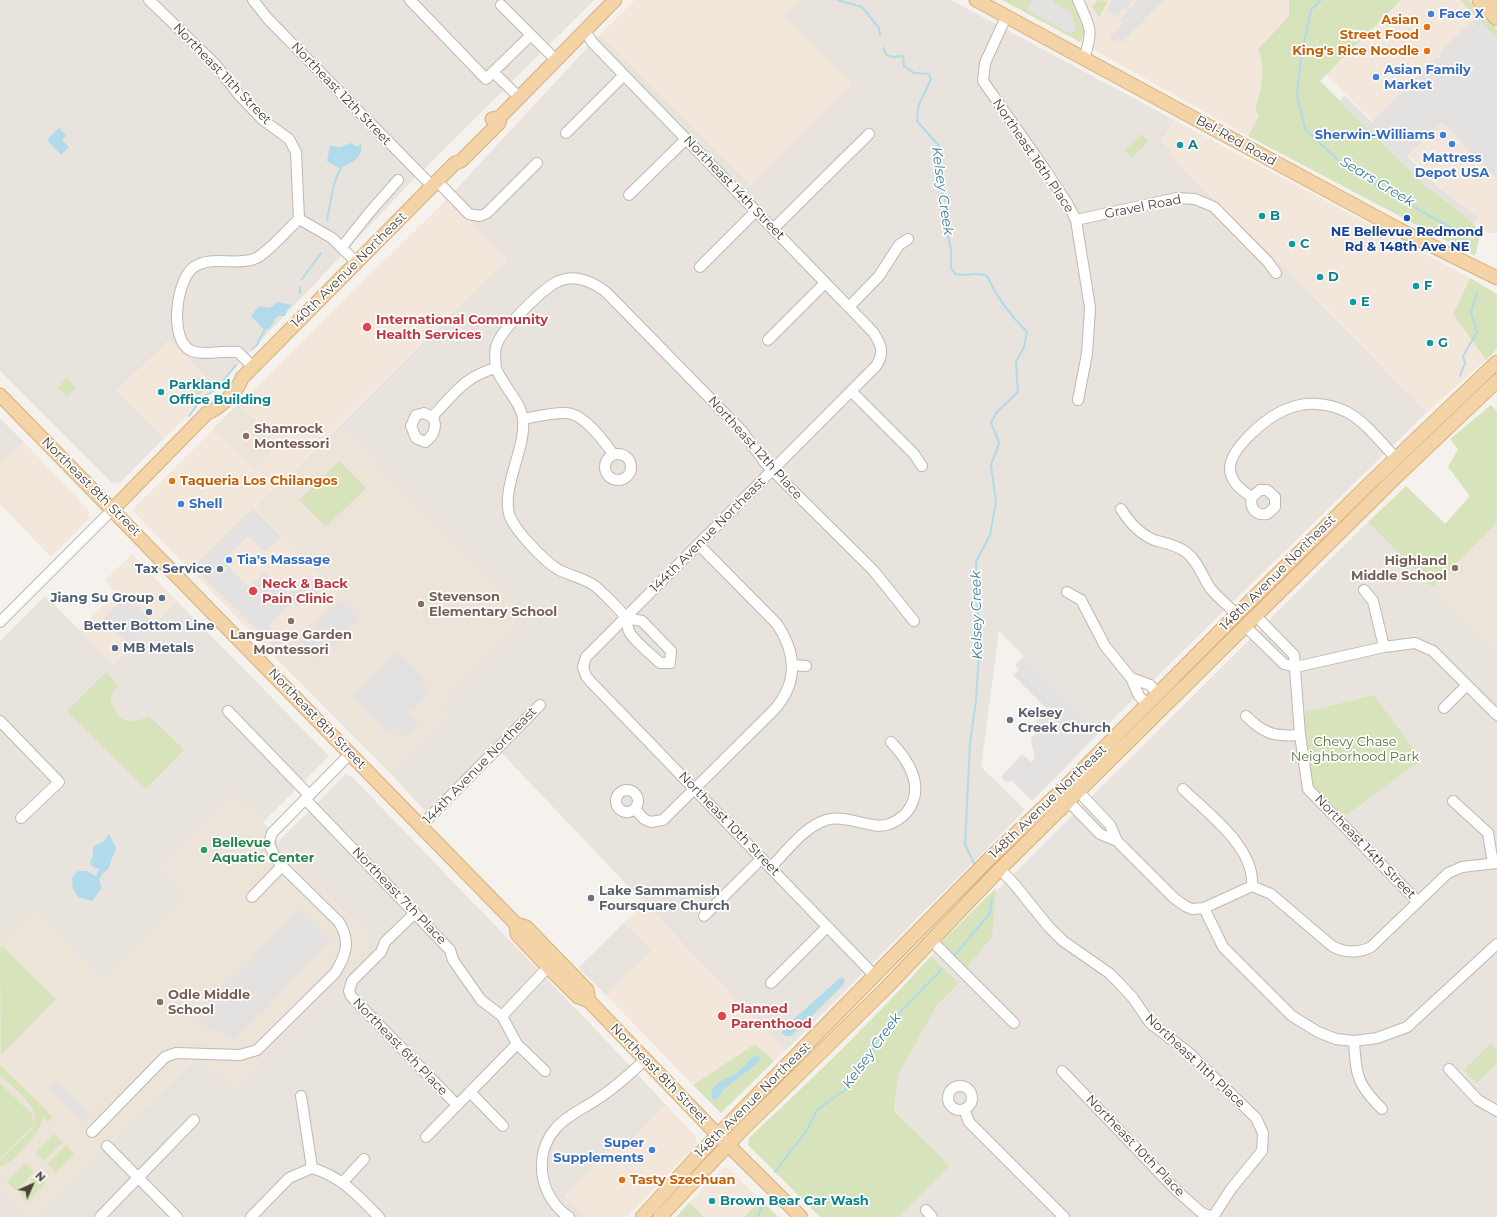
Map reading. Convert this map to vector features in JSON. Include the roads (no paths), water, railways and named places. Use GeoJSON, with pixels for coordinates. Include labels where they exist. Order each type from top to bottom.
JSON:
{"type":"FeatureCollection","features":[{"type":"Feature","properties":{"kind":"main road","name":"140th Avenue Northeast"},"geometry":{"type":"LineString","coordinates":[[113,509],[207,413],[214,411],[227,398],[240,384],[242,378],[435,184],[455,163],[456,156],[494,118],[500,117],[615,0]]}},
{"type":"Feature","properties":{"kind":"main road","name":"Bel-Red Road"},"geometry":{"type":"LineString","coordinates":[[976,0],[1400,230],[1497,278]]}},
{"type":"Feature","properties":{"kind":"main road"},"geometry":{"type":"LineString","coordinates":[[1479,0],[1497,19]]}},
{"type":"Feature","properties":{"kind":"main road"},"geometry":{"type":"LineString","coordinates":[[1494,0],[1497,3]]}},
{"type":"Feature","properties":{"kind":"main road","name":"148th Avenue Northeast"},"geometry":{"type":"LineString","coordinates":[[642,1217],[718,1135],[990,858],[1065,787],[1180,670],[1406,448],[1497,362]]}},
{"type":"Feature","properties":{"kind":"main road","name":"148th Avenue Northeast"},"geometry":{"type":"LineString","coordinates":[[660,1217],[728,1144],[839,1035],[1000,869],[1165,704],[1396,477],[1497,381]]}},
{"type":"Feature","properties":{"kind":"main road","name":"Northeast 8th Street"},"geometry":{"type":"LineString","coordinates":[[0,395],[113,509],[516,924],[526,927],[587,990],[589,1001]]}},
{"type":"Feature","properties":{"kind":"main road"},"geometry":{"type":"LineString","coordinates":[[1396,477],[1411,457],[1406,448]]}},
{"type":"Feature","properties":{"kind":"main road"},"geometry":{"type":"LineString","coordinates":[[1165,704],[1186,677],[1186,672],[1180,670]]}},
{"type":"Feature","properties":{"kind":"main road"},"geometry":{"type":"LineString","coordinates":[[1064,806],[1053,812],[1052,807],[1065,787]]}},
{"type":"Feature","properties":{"kind":"main road","name":"Northeast 8th Street"},"geometry":{"type":"LineString","coordinates":[[516,924],[517,934],[548,967],[578,997],[589,1001],[646,1058],[718,1135],[799,1216]]}},
{"type":"Feature","properties":{"kind":"main road"},"geometry":{"type":"LineString","coordinates":[[839,1035],[830,1035],[829,1030],[851,1001]]}},
{"type":"Feature","properties":{"kind":"street","name":"Northeast 11th Street"},"geometry":{"type":"LineString","coordinates":[[149,0],[216,65],[239,95],[263,120],[289,139],[296,152],[299,219]]}},
{"type":"Feature","properties":{"kind":"street","name":"Northeast 12th Street"},"geometry":{"type":"LineString","coordinates":[[253,0],[273,24],[435,184],[469,214],[477,217],[487,213],[537,163]]}},
{"type":"Feature","properties":{"kind":"street"},"geometry":{"type":"LineString","coordinates":[[410,0],[486,79],[531,35]]}},
{"type":"Feature","properties":{"kind":"street"},"geometry":{"type":"LineString","coordinates":[[1078,0],[1091,30],[1091,40],[1084,59]]}},
{"type":"Feature","properties":{"kind":"street"},"geometry":{"type":"LineString","coordinates":[[501,4],[556,60]]}},
{"type":"Feature","properties":{"kind":"street","name":"Northeast 16th Place"},"geometry":{"type":"LineString","coordinates":[[1006,16],[985,63],[983,81],[1044,168],[1067,203],[1076,220],[1090,308],[1087,354],[1078,400]]}},
{"type":"Feature","properties":{"kind":"street","name":"Northeast 14th Street"},"geometry":{"type":"LineString","coordinates":[[585,31],[590,40],[624,76],[873,332],[881,347]]}},
{"type":"Feature","properties":{"kind":"street"},"geometry":{"type":"LineString","coordinates":[[493,72],[519,97]]}},
{"type":"Feature","properties":{"kind":"street"},"geometry":{"type":"LineString","coordinates":[[566,133],[624,76]]}},
{"type":"Feature","properties":{"kind":"street"},"geometry":{"type":"LineString","coordinates":[[773,229],[869,134]]}},
{"type":"Feature","properties":{"kind":"street"},"geometry":{"type":"LineString","coordinates":[[629,196],[686,139]]}},
{"type":"Feature","properties":{"kind":"street"},"geometry":{"type":"LineString","coordinates":[[342,247],[398,180]]}},
{"type":"Feature","properties":{"kind":"street","name":"Gravel Road"},"geometry":{"type":"LineString","coordinates":[[1076,220],[1177,198],[1195,199],[1214,207],[1268,262],[1276,273]]}},
{"type":"Feature","properties":{"kind":"street"},"geometry":{"type":"LineString","coordinates":[[700,267],[756,211]]}},
{"type":"Feature","properties":{"kind":"street"},"geometry":{"type":"LineString","coordinates":[[253,367],[238,352],[198,352],[187,348],[181,338],[177,325],[179,292],[185,276],[192,268],[205,262],[250,260],[260,256],[299,219],[323,232],[342,247],[356,262]]}},
{"type":"Feature","properties":{"kind":"street"},"geometry":{"type":"LineString","coordinates":[[849,307],[879,276],[899,245],[908,239]]}},
{"type":"Feature","properties":{"kind":"street","name":"Northeast 12th Place"},"geometry":{"type":"LineString","coordinates":[[496,368],[496,345],[502,333],[549,286],[559,281],[569,279],[589,282],[597,285],[607,293],[742,431],[755,451],[773,471],[874,570],[914,621]]}},
{"type":"Feature","properties":{"kind":"street"},"geometry":{"type":"LineString","coordinates":[[768,340],[825,283]]}},
{"type":"Feature","properties":{"kind":"street","name":"144th Avenue Northeast"},"geometry":{"type":"LineString","coordinates":[[584,671],[583,662],[586,657],[852,392],[881,359],[881,347]]}},
{"type":"Feature","properties":{"kind":"street"},"geometry":{"type":"LineString","coordinates":[[432,416],[467,380],[480,372],[496,368],[500,378],[519,407],[523,419],[522,432],[508,501],[510,514],[515,526],[545,559],[559,570],[587,580],[626,618],[630,633],[660,663],[670,663],[671,651],[642,621],[626,618]]}},
{"type":"Feature","properties":{"kind":"street"},"geometry":{"type":"LineString","coordinates":[[852,392],[914,454],[922,466]]}},
{"type":"Feature","properties":{"kind":"street"},"geometry":{"type":"LineString","coordinates":[[1252,498],[1233,478],[1230,469],[1232,455],[1237,447],[1270,418],[1285,410],[1300,405],[1329,405],[1348,413],[1360,421],[1396,458]]}},
{"type":"Feature","properties":{"kind":"street"},"geometry":{"type":"LineString","coordinates":[[523,419],[565,412],[572,414],[581,418],[613,454]]}},
{"type":"Feature","properties":{"kind":"street","name":"140th Avenue Northeast"},"geometry":{"type":"LineString","coordinates":[[0,622],[113,509]]}},
{"type":"Feature","properties":{"kind":"street"},"geometry":{"type":"LineString","coordinates":[[1122,509],[1128,520],[1145,534],[1153,539],[1170,544],[1185,552],[1196,563],[1211,589],[1237,614]]}},
{"type":"Feature","properties":{"kind":"street"},"geometry":{"type":"LineString","coordinates":[[635,809],[644,819],[651,822],[663,820],[782,700],[789,689],[792,665],[784,636],[777,624],[699,545]]}},
{"type":"Feature","properties":{"kind":"street"},"geometry":{"type":"LineString","coordinates":[[1364,590],[1373,601],[1384,647]]}},
{"type":"Feature","properties":{"kind":"street"},"geometry":{"type":"LineString","coordinates":[[1067,592],[1080,600],[1104,646],[1131,678],[1139,696],[1147,704]]}},
{"type":"Feature","properties":{"kind":"street"},"geometry":{"type":"LineString","coordinates":[[1255,615],[1294,655],[1296,666]]}},
{"type":"Feature","properties":{"kind":"street"},"geometry":{"type":"LineString","coordinates":[[1245,626],[1284,664],[1296,666],[1406,643],[1424,646],[1434,651],[1497,715]]}},
{"type":"Feature","properties":{"kind":"street"},"geometry":{"type":"LineString","coordinates":[[792,665],[806,666]]}},
{"type":"Feature","properties":{"kind":"street","name":"Northeast 14th Street"},"geometry":{"type":"LineString","coordinates":[[1296,666],[1300,735],[1308,789],[1418,902]]}},
{"type":"Feature","properties":{"kind":"street","name":"Northeast 10th Street"},"geometry":{"type":"LineString","coordinates":[[584,671],[591,682],[771,866],[827,927],[875,976]]}},
{"type":"Feature","properties":{"kind":"street"},"geometry":{"type":"LineString","coordinates":[[1131,678],[1150,685],[1157,693]]}},
{"type":"Feature","properties":{"kind":"street"},"geometry":{"type":"LineString","coordinates":[[1444,708],[1467,685]]}},
{"type":"Feature","properties":{"kind":"street","name":"144th Avenue Northeast"},"geometry":{"type":"LineString","coordinates":[[421,826],[540,705]]}},
{"type":"Feature","properties":{"kind":"street","name":"Northeast 7th Place"},"geometry":{"type":"LineString","coordinates":[[228,711],[450,950],[453,960],[481,1000],[502,1016],[517,1044],[545,1071]]}},
{"type":"Feature","properties":{"kind":"street"},"geometry":{"type":"LineString","coordinates":[[1246,716],[1257,727],[1271,735],[1300,735]]}},
{"type":"Feature","properties":{"kind":"street"},"geometry":{"type":"LineString","coordinates":[[0,721],[59,782],[21,818]]}},
{"type":"Feature","properties":{"kind":"street"},"geometry":{"type":"LineString","coordinates":[[771,866],[809,829],[827,820],[848,819],[887,825],[905,815],[914,799],[916,785],[915,776],[903,754],[891,742]]}},
{"type":"Feature","properties":{"kind":"street"},"geometry":{"type":"LineString","coordinates":[[92,1132],[165,1057],[176,1053],[240,1055],[257,1050],[336,973],[345,958],[347,945],[343,929],[339,922],[282,866],[275,857],[269,844],[270,837],[350,754]]}},
{"type":"Feature","properties":{"kind":"street"},"geometry":{"type":"LineString","coordinates":[[1183,789],[1234,839],[1243,851],[1250,864],[1252,886]]}},
{"type":"Feature","properties":{"kind":"street"},"geometry":{"type":"LineString","coordinates":[[1078,792],[1110,825],[1117,841],[1174,898],[1185,906],[1192,909],[1204,908],[1252,886],[1271,894],[1332,946],[1342,951],[1358,952],[1371,947],[1380,940],[1448,873],[1462,868],[1495,863],[1488,833],[1454,801]]}},
{"type":"Feature","properties":{"kind":"street"},"geometry":{"type":"LineString","coordinates":[[1064,806],[1100,834],[1117,841]]}},
{"type":"Feature","properties":{"kind":"street"},"geometry":{"type":"LineString","coordinates":[[704,916],[762,858]]}},
{"type":"Feature","properties":{"kind":"street"},"geometry":{"type":"LineString","coordinates":[[252,897],[282,866]]}},
{"type":"Feature","properties":{"kind":"street","name":"Northeast 11th Place"},"geometry":{"type":"LineString","coordinates":[[1000,869],[1048,926],[1063,941],[1114,978],[1133,998],[1150,1024],[1188,1052],[1256,1118],[1263,1133],[1262,1151],[1231,1189],[1212,1217]]}},
{"type":"Feature","properties":{"kind":"street"},"geometry":{"type":"LineString","coordinates":[[1204,908],[1223,947],[1292,1016],[1318,1032],[1336,1039],[1354,1041],[1377,1038],[1407,1028],[1497,944]]}},
{"type":"Feature","properties":{"kind":"street","name":"Northeast 6th Place"},"geometry":{"type":"LineString","coordinates":[[415,913],[385,942],[381,952],[349,986],[351,996],[457,1105]]}},
{"type":"Feature","properties":{"kind":"street"},"geometry":{"type":"LineString","coordinates":[[771,983],[827,927]]}},
{"type":"Feature","properties":{"kind":"street"},"geometry":{"type":"LineString","coordinates":[[931,940],[1014,1023]]}},
{"type":"Feature","properties":{"kind":"street"},"geometry":{"type":"LineString","coordinates":[[502,1016],[548,967]]}},
{"type":"Feature","properties":{"kind":"street"},"geometry":{"type":"LineString","coordinates":[[1354,1041],[1356,1067],[1359,1080],[1367,1094],[1382,1109]]}},
{"type":"Feature","properties":{"kind":"street"},"geometry":{"type":"LineString","coordinates":[[426,1137],[517,1044]]}},
{"type":"Feature","properties":{"kind":"street"},"geometry":{"type":"LineString","coordinates":[[563,1215],[549,1198],[543,1182],[542,1162],[547,1144],[555,1129],[566,1119],[624,1080],[646,1058]]}},
{"type":"Feature","properties":{"kind":"street"},"geometry":{"type":"LineString","coordinates":[[1449,1069],[1478,1100],[1497,1111]]}},
{"type":"Feature","properties":{"kind":"street","name":"Northeast 10th Place"},"geometry":{"type":"LineString","coordinates":[[1062,1071],[1176,1190],[1202,1213],[1212,1217]]}},
{"type":"Feature","properties":{"kind":"street"},"geometry":{"type":"LineString","coordinates":[[470,1092],[503,1126]]}},
{"type":"Feature","properties":{"kind":"street"},"geometry":{"type":"LineString","coordinates":[[301,1096],[312,1168]]}},
{"type":"Feature","properties":{"kind":"street"},"geometry":{"type":"LineString","coordinates":[[964,1109],[969,1122],[1064,1217]]}},
{"type":"Feature","properties":{"kind":"street"},"geometry":{"type":"LineString","coordinates":[[100,1217],[194,1120]]}},
{"type":"Feature","properties":{"kind":"street"},"geometry":{"type":"LineString","coordinates":[[107,1146],[177,1217]]}},
{"type":"Feature","properties":{"kind":"street"},"geometry":{"type":"LineString","coordinates":[[343,1182],[364,1159]]}},
{"type":"Feature","properties":{"kind":"street"},"geometry":{"type":"LineString","coordinates":[[250,1217],[289,1178],[312,1168],[328,1173],[343,1182],[379,1217]]}},
{"type":"Feature","properties":{"kind":"water"},"geometry":{"type":"Polygon","coordinates":[[[59,128],[66,135],[62,140],[69,147],[61,155],[47,140],[59,128]]]}},
{"type":"Feature","properties":{"kind":"water"},"geometry":{"type":"Polygon","coordinates":[[[351,143],[357,147],[361,143],[361,153],[356,160],[339,168],[327,161],[330,146],[340,147],[351,143]]]}},
{"type":"Feature","properties":{"kind":"water"},"geometry":{"type":"Polygon","coordinates":[[[277,302],[292,305],[287,310],[285,316],[278,316],[269,329],[263,329],[251,316],[259,306],[270,308],[277,302]]]}},
{"type":"Feature","properties":{"kind":"water"},"geometry":{"type":"Polygon","coordinates":[[[109,834],[116,848],[108,869],[103,873],[99,880],[102,888],[92,901],[78,897],[73,889],[72,878],[78,871],[86,871],[96,876],[99,869],[93,867],[90,862],[93,856],[93,847],[104,841],[109,834]]]}},
{"type":"Feature","properties":{"kind":"water"},"geometry":{"type":"Polygon","coordinates":[[[841,977],[845,980],[843,985],[791,1036],[786,1036],[782,1033],[783,1029],[841,977]]]}},
{"type":"Feature","properties":{"kind":"water"},"geometry":{"type":"Polygon","coordinates":[[[757,1055],[760,1056],[759,1062],[724,1089],[718,1098],[713,1100],[711,1095],[715,1086],[738,1072],[757,1055]]]}},
{"type":"Feature","properties":{"kind":"waterway","name":"Kelsey Creek"},"geometry":{"type":"LineString","coordinates":[[838,0],[862,7],[879,28],[880,35]]}},
{"type":"Feature","properties":{"kind":"waterway","name":"Sears Creek"},"geometry":{"type":"LineString","coordinates":[[1321,0],[1311,10],[1301,58],[1297,95],[1305,129],[1342,164],[1426,214],[1467,236]]}},
{"type":"Feature","properties":{"kind":"waterway","name":"Kelsey Creek"},"geometry":{"type":"LineString","coordinates":[[884,48],[886,55],[893,57],[903,56],[904,66],[914,73],[929,74],[931,79],[918,107],[917,121],[939,146],[940,153],[935,163],[939,185],[947,203],[947,230],[951,250],[951,268],[955,274],[979,274],[987,276],[1004,306],[1027,332],[1024,347],[1016,362],[1018,392],[997,412],[991,422],[999,443],[991,465],[996,502],[990,535],[976,562],[979,653],[976,701],[970,743],[965,845],[974,863]]}},
{"type":"Feature","properties":{"kind":"waterway"},"geometry":{"type":"LineString","coordinates":[[327,220],[334,184],[341,167]]}},
{"type":"Feature","properties":{"kind":"waterway"},"geometry":{"type":"LineString","coordinates":[[302,279],[321,253]]}},
{"type":"Feature","properties":{"kind":"waterway"},"geometry":{"type":"LineString","coordinates":[[300,287],[300,293]]}},
{"type":"Feature","properties":{"kind":"waterway"},"geometry":{"type":"LineString","coordinates":[[1460,376],[1465,363],[1463,356],[1477,332],[1471,313],[1477,292]]}},
{"type":"Feature","properties":{"kind":"waterway"},"geometry":{"type":"LineString","coordinates":[[252,349],[257,345],[266,327]]}},
{"type":"Feature","properties":{"kind":"waterway"},"geometry":{"type":"LineString","coordinates":[[220,385],[236,365]]}},
{"type":"Feature","properties":{"kind":"waterway"},"geometry":{"type":"LineString","coordinates":[[189,416],[203,397],[215,390]]}},
{"type":"Feature","properties":{"kind":"waterway","name":"Kelsey Creek"},"geometry":{"type":"LineString","coordinates":[[955,955],[990,913],[992,899]]}},
{"type":"Feature","properties":{"kind":"waterway","name":"Kelsey Creek"},"geometry":{"type":"LineString","coordinates":[[775,1172],[807,1130],[817,1110],[849,1087],[889,1023],[942,969]]}},
{"type":"Feature","properties":{"kind":"waterway","name":"Kelsey Creek"},"geometry":{"type":"LineString","coordinates":[[758,1217],[764,1200]]}},
{"type":"Feature","properties":{"kind":"place","name":"Face X"},"geometry":{"type":"Point","coordinates":[1431,14]}},
{"type":"Feature","properties":{"kind":"place","name":"Asian Street Food"},"geometry":{"type":"Point","coordinates":[1427,27]}},
{"type":"Feature","properties":{"kind":"place","name":"King's Rice Noodle"},"geometry":{"type":"Point","coordinates":[1427,51]}},
{"type":"Feature","properties":{"kind":"place","name":"Asian Family Market"},"geometry":{"type":"Point","coordinates":[1376,77]}},
{"type":"Feature","properties":{"kind":"place","name":"Sherwin-Williams"},"geometry":{"type":"Point","coordinates":[1443,135]}},
{"type":"Feature","properties":{"kind":"place","name":"Mattress Depot USA"},"geometry":{"type":"Point","coordinates":[1452,144]}},
{"type":"Feature","properties":{"kind":"place","name":"A"},"geometry":{"type":"Point","coordinates":[1180,145]}},
{"type":"Feature","properties":{"kind":"place","name":"B"},"geometry":{"type":"Point","coordinates":[1262,216]}},
{"type":"Feature","properties":{"kind":"place","name":"NE Bellevue Redmond Rd & 148th Ave NE"},"geometry":{"type":"Point","coordinates":[1407,218]}},
{"type":"Feature","properties":{"kind":"place","name":"C"},"geometry":{"type":"Point","coordinates":[1292,244]}},
{"type":"Feature","properties":{"kind":"place","name":"D"},"geometry":{"type":"Point","coordinates":[1320,277]}},
{"type":"Feature","properties":{"kind":"place","name":"F"},"geometry":{"type":"Point","coordinates":[1416,286]}},
{"type":"Feature","properties":{"kind":"place","name":"E"},"geometry":{"type":"Point","coordinates":[1353,302]}},
{"type":"Feature","properties":{"kind":"place","name":"International Community Health Services"},"geometry":{"type":"Point","coordinates":[367,327]}},
{"type":"Feature","properties":{"kind":"place","name":"G"},"geometry":{"type":"Point","coordinates":[1430,343]}},
{"type":"Feature","properties":{"kind":"place","name":"Parkland Office Building"},"geometry":{"type":"Point","coordinates":[161,392]}},
{"type":"Feature","properties":{"kind":"place","name":"Shamrock Montessori"},"geometry":{"type":"Point","coordinates":[246,436]}},
{"type":"Feature","properties":{"kind":"place","name":"Taqueria Los Chilangos"},"geometry":{"type":"Point","coordinates":[172,481]}},
{"type":"Feature","properties":{"kind":"place","name":"Shell"},"geometry":{"type":"Point","coordinates":[181,504]}},
{"type":"Feature","properties":{"kind":"place","name":"Tia's Massage"},"geometry":{"type":"Point","coordinates":[229,560]}},
{"type":"Feature","properties":{"kind":"place","name":"Highland Middle School"},"geometry":{"type":"Point","coordinates":[1455,568]}},
{"type":"Feature","properties":{"kind":"place","name":"Tax Service"},"geometry":{"type":"Point","coordinates":[220,569]}},
{"type":"Feature","properties":{"kind":"place","name":"Neck & Back Pain Clinic"},"geometry":{"type":"Point","coordinates":[253,591]}},
{"type":"Feature","properties":{"kind":"place","name":"Jiang Su Group"},"geometry":{"type":"Point","coordinates":[162,598]}},
{"type":"Feature","properties":{"kind":"place","name":"Stevenson Elementary School"},"geometry":{"type":"Point","coordinates":[421,604]}},
{"type":"Feature","properties":{"kind":"place","name":"Better Bottom Line"},"geometry":{"type":"Point","coordinates":[149,612]}},
{"type":"Feature","properties":{"kind":"place","name":"Language Garden Montessori"},"geometry":{"type":"Point","coordinates":[291,621]}},
{"type":"Feature","properties":{"kind":"place","name":"MB Metals"},"geometry":{"type":"Point","coordinates":[115,648]}},
{"type":"Feature","properties":{"kind":"place","name":"Kelsey Creek Church"},"geometry":{"type":"Point","coordinates":[1010,720]}},
{"type":"Feature","properties":{"kind":"place","name":"Bellevue Aquatic Center"},"geometry":{"type":"Point","coordinates":[204,850]}},
{"type":"Feature","properties":{"kind":"place","name":"Lake Sammamish Foursquare Church"},"geometry":{"type":"Point","coordinates":[591,898]}},
{"type":"Feature","properties":{"kind":"place","name":"Odle Middle School"},"geometry":{"type":"Point","coordinates":[160,1002]}},
{"type":"Feature","properties":{"kind":"place","name":"Planned Parenthood"},"geometry":{"type":"Point","coordinates":[722,1016]}},
{"type":"Feature","properties":{"kind":"place","name":"Super Supplements"},"geometry":{"type":"Point","coordinates":[652,1150]}},
{"type":"Feature","properties":{"kind":"place","name":"Tasty Szechuan"},"geometry":{"type":"Point","coordinates":[622,1180]}},
{"type":"Feature","properties":{"kind":"place","name":"Brown Bear Car Wash"},"geometry":{"type":"Point","coordinates":[712,1201]}},
{"type":"Feature","properties":{"kind":"park label","name":"Chevy Chase Neighborhood Park"},"geometry":{"type":"Point","coordinates":[1355,750]}}]}
